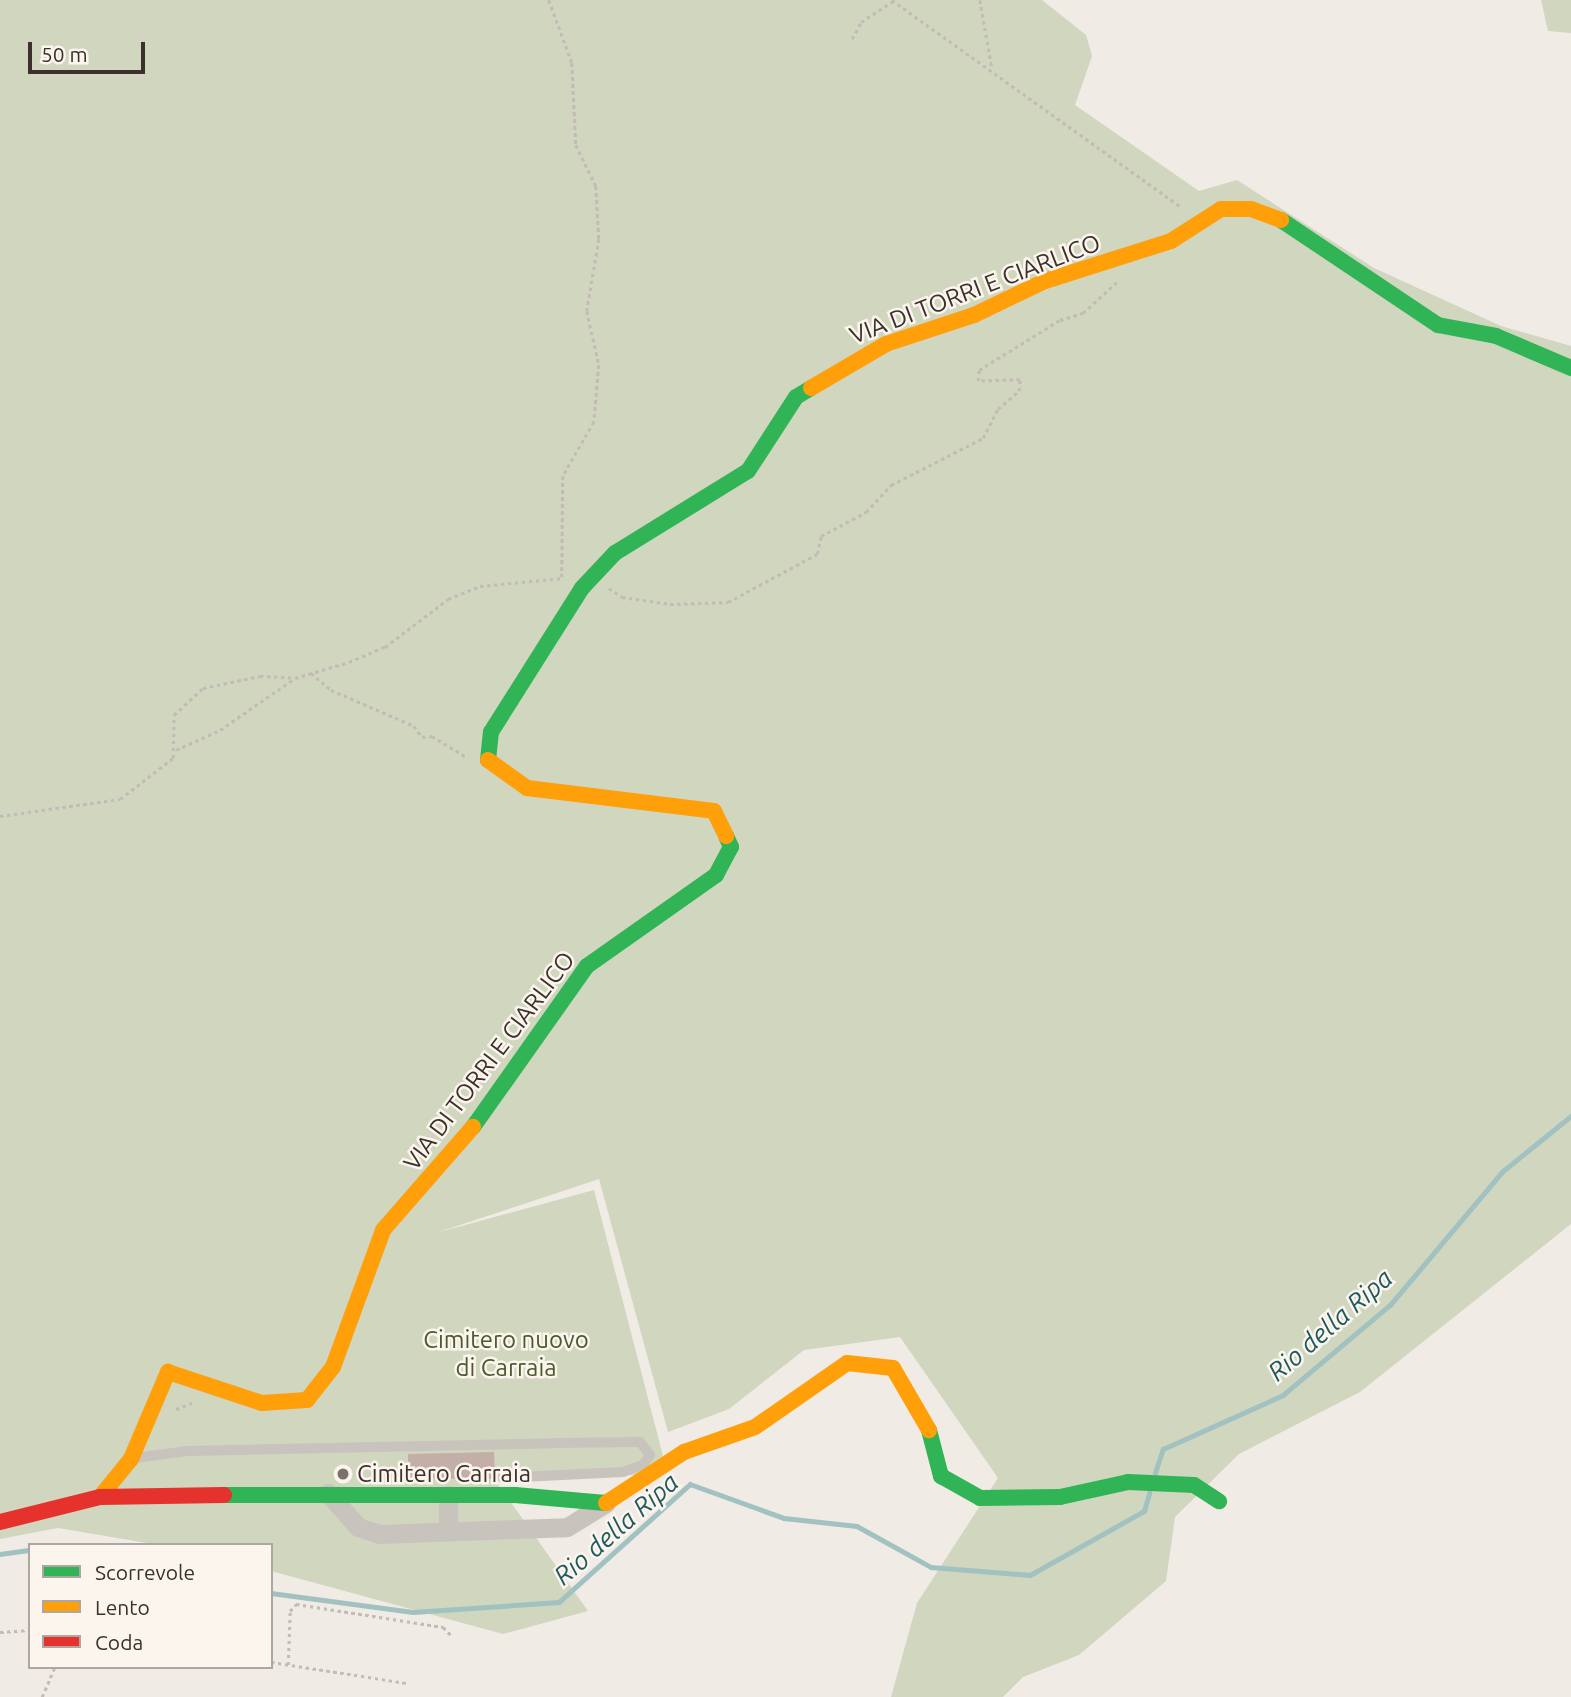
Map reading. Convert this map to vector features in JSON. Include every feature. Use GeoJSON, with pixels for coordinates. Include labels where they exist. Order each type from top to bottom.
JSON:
{"type":"FeatureCollection","features":[{"type":"Feature","properties":{"kind":"street","name":"VIA DI TORRI E CIARLICO"},"geometry":{"type":"LineString","coordinates":[[100,1497],[131,1459],[168,1372],[262,1403],[307,1399],[333,1367],[383,1230],[466,1138],[587,966],[716,875],[731,847],[714,811],[527,788],[488,760],[491,732],[565,608],[582,588],[615,552],[748,471],[796,397],[835,370],[1045,281],[1171,241],[1221,209],[1251,209],[1284,221],[1438,325],[1496,336],[1571,368]]}},
{"type":"Feature","properties":{"kind":"street"},"geometry":{"type":"LineString","coordinates":[[328,1493],[358,1527],[380,1534],[567,1527],[684,1452],[755,1427],[846,1363],[893,1368],[933,1436],[941,1476],[980,1498],[1060,1497],[1128,1482],[1194,1485],[1219,1501]]}},
{"type":"Feature","properties":{"kind":"street"},"geometry":{"type":"LineString","coordinates":[[0,1522],[100,1497],[448,1494],[606,1503]]}},
{"type":"Feature","properties":{"kind":"street"},"geometry":{"type":"LineString","coordinates":[[448,1494],[448,1531]]}},
{"type":"Feature","properties":{"kind":"lane"},"geometry":{"type":"LineString","coordinates":[[131,1459],[188,1451],[640,1442],[650,1455],[643,1465],[623,1472],[502,1478]]}},
{"type":"Feature","properties":{"kind":"path"},"geometry":{"type":"LineString","coordinates":[[549,0],[572,62],[576,145],[596,186],[599,239],[587,311],[599,365],[594,422],[563,476],[562,577]]}},
{"type":"Feature","properties":{"kind":"path"},"geometry":{"type":"LineString","coordinates":[[852,39],[861,22],[893,0],[992,68],[1198,222]]}},
{"type":"Feature","properties":{"kind":"path"},"geometry":{"type":"LineString","coordinates":[[980,0],[992,68]]}},
{"type":"Feature","properties":{"kind":"path"},"geometry":{"type":"LineString","coordinates":[[594,576],[622,597],[670,604],[739,599],[756,584],[817,554],[821,536],[866,512],[891,485],[983,439],[998,410],[1019,391],[1020,380],[978,381],[976,373],[1060,320],[1083,313],[1124,276]]}},
{"type":"Feature","properties":{"kind":"path"},"geometry":{"type":"LineString","coordinates":[[0,816],[120,799],[168,764],[176,750],[220,730],[295,678],[385,648],[448,599],[480,586],[562,577],[582,588]]}},
{"type":"Feature","properties":{"kind":"path"},"geometry":{"type":"LineString","coordinates":[[311,673],[372,711],[414,726],[422,737],[432,736],[469,759],[488,760]]}},
{"type":"Feature","properties":{"kind":"path"},"geometry":{"type":"LineString","coordinates":[[176,750],[170,729],[174,715],[203,688],[260,676],[295,678]]}},
{"type":"Feature","properties":{"kind":"path"},"geometry":{"type":"LineString","coordinates":[[168,1415],[182,1404],[205,1401]]}},
{"type":"Feature","properties":{"kind":"path"},"geometry":{"type":"LineString","coordinates":[[288,1665],[290,1611],[296,1604],[443,1627],[453,1637]]}},
{"type":"Feature","properties":{"kind":"path"},"geometry":{"type":"LineString","coordinates":[[0,1632],[28,1630]]}},
{"type":"Feature","properties":{"kind":"path"},"geometry":{"type":"LineString","coordinates":[[273,1662],[407,1683]]}},
{"type":"Feature","properties":{"kind":"path"},"geometry":{"type":"LineString","coordinates":[[42,1697],[54,1669]]}},
{"type":"Feature","properties":{"kind":"green space","name":"Cimitero nuovo di Carraia"},"geometry":{"type":"Polygon","coordinates":[[[0,0],[1042,0],[1086,35],[1092,56],[1075,105],[1199,191],[1237,180],[1374,268],[1501,326],[1571,346],[1571,1224],[1360,1392],[1239,1454],[1175,1517],[1166,1581],[1079,1655],[1023,1677],[1003,1697],[891,1697],[917,1603],[998,1478],[900,1337],[804,1350],[729,1409],[668,1432],[599,1179],[436,1233],[594,1190],[663,1456],[635,1475],[495,1480],[588,1611],[503,1634],[273,1572],[273,1543],[147,1543],[58,1528],[0,1539],[0,0]]]}},
{"type":"Feature","properties":{"kind":"green space"},"geometry":{"type":"Polygon","coordinates":[[[1541,0],[1571,0],[1571,33],[1548,31],[1541,0]]]}},
{"type":"Feature","properties":{"kind":"building"},"geometry":{"type":"Polygon","coordinates":[[[494,1452],[495,1479],[408,1478],[408,1454],[494,1452]]]}},
{"type":"Feature","properties":{"kind":"waterway","name":"Rio della Ripa"},"geometry":{"type":"LineString","coordinates":[[1155,1473],[1163,1449],[1283,1395],[1390,1305],[1503,1171],[1571,1116]]}},
{"type":"Feature","properties":{"kind":"waterway","name":"Rio della Ripa"},"geometry":{"type":"LineString","coordinates":[[273,1593],[413,1612],[559,1602],[690,1484],[784,1518],[857,1526],[931,1567],[1030,1575],[1144,1511],[1149,1493]]}},
{"type":"Feature","properties":{"kind":"waterway","name":"Rio della Ripa"},"geometry":{"type":"LineString","coordinates":[[0,1554],[28,1550]]}},
{"type":"Feature","properties":{"kind":"traffic: fast"},"geometry":{"type":"LineString","coordinates":[[1281,220],[1438,325],[1496,336],[1571,368]]}},
{"type":"Feature","properties":{"kind":"traffic: fast"},"geometry":{"type":"LineString","coordinates":[[488,760],[491,732],[582,588],[615,553],[748,471],[796,397],[811,388]]}},
{"type":"Feature","properties":{"kind":"traffic: fast"},"geometry":{"type":"LineString","coordinates":[[473,1127],[587,966],[716,875],[731,847],[726,836]]}},
{"type":"Feature","properties":{"kind":"traffic: fast"},"geometry":{"type":"LineString","coordinates":[[929,1430],[941,1476],[980,1498],[1060,1497],[1128,1482],[1194,1485],[1219,1501]]}},
{"type":"Feature","properties":{"kind":"traffic: fast"},"geometry":{"type":"LineString","coordinates":[[224,1495],[515,1495],[606,1503]]}},
{"type":"Feature","properties":{"kind":"traffic: slow"},"geometry":{"type":"LineString","coordinates":[[811,388],[886,344],[974,315],[1045,281],[1171,241],[1221,209],[1251,209],[1281,220]]}},
{"type":"Feature","properties":{"kind":"traffic: slow"},"geometry":{"type":"LineString","coordinates":[[488,760],[527,788],[714,811],[726,836]]}},
{"type":"Feature","properties":{"kind":"traffic: slow"},"geometry":{"type":"LineString","coordinates":[[100,1497],[131,1459],[168,1372],[262,1403],[307,1400],[333,1367],[383,1230],[473,1127]]}},
{"type":"Feature","properties":{"kind":"traffic: slow"},"geometry":{"type":"LineString","coordinates":[[606,1503],[684,1452],[755,1427],[847,1363],[893,1368],[929,1430]]}},
{"type":"Feature","properties":{"kind":"traffic: jam"},"geometry":{"type":"LineString","coordinates":[[0,1522],[100,1497],[224,1495]]}},
{"type":"Feature","properties":{"kind":"place","name":"Cimitero Carraia"},"geometry":{"type":"Point","coordinates":[343,1474]}}]}
